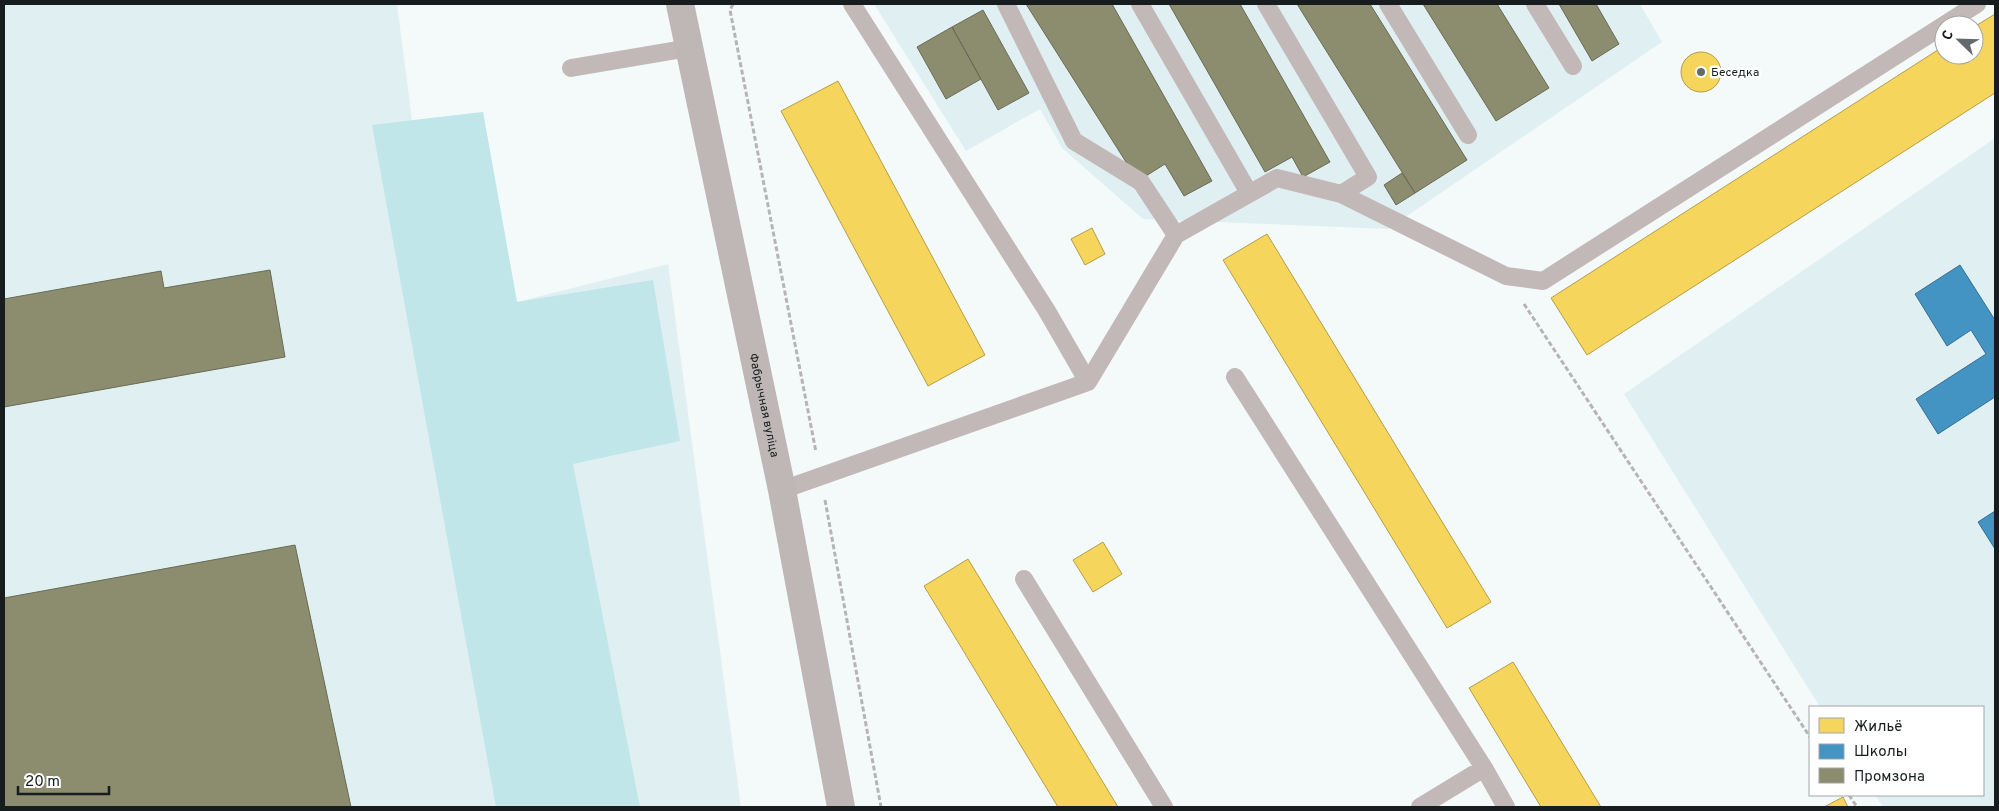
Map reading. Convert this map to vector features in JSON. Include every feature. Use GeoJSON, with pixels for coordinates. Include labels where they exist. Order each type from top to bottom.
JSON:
{"type":"FeatureCollection","features":[{"type":"Feature","properties":{"kind":"main road","name":"Фабрычная вуліца"},"geometry":{"type":"LineString","coordinates":[[680,4],[782,490],[841,807]]}},
{"type":"Feature","properties":{"kind":"lane"},"geometry":{"type":"LineString","coordinates":[[852,4],[1047,311],[1088,382]]}},
{"type":"Feature","properties":{"kind":"lane"},"geometry":{"type":"LineString","coordinates":[[1006,4],[1074,141],[1141,182],[1176,235]]}},
{"type":"Feature","properties":{"kind":"lane"},"geometry":{"type":"LineString","coordinates":[[1140,4],[1249,193]]}},
{"type":"Feature","properties":{"kind":"lane"},"geometry":{"type":"LineString","coordinates":[[1266,4],[1368,177],[1341,194]]}},
{"type":"Feature","properties":{"kind":"lane"},"geometry":{"type":"LineString","coordinates":[[1388,4],[1468,135]]}},
{"type":"Feature","properties":{"kind":"lane"},"geometry":{"type":"LineString","coordinates":[[1535,4],[1573,66]]}},
{"type":"Feature","properties":{"kind":"lane"},"geometry":{"type":"LineString","coordinates":[[1960,15],[1977,4]]}},
{"type":"Feature","properties":{"kind":"lane"},"geometry":{"type":"LineString","coordinates":[[782,490],[1088,382],[1176,235],[1277,178],[1341,194],[1506,276],[1543,281],[1934,31]]}},
{"type":"Feature","properties":{"kind":"lane"},"geometry":{"type":"LineString","coordinates":[[571,68],[689,48]]}},
{"type":"Feature","properties":{"kind":"lane"},"geometry":{"type":"LineString","coordinates":[[1235,377],[1484,768],[1506,807]]}},
{"type":"Feature","properties":{"kind":"lane"},"geometry":{"type":"LineString","coordinates":[[1024,579],[1164,807]]}},
{"type":"Feature","properties":{"kind":"lane"},"geometry":{"type":"LineString","coordinates":[[1420,807],[1484,768]]}},
{"type":"Feature","properties":{"kind":"path"},"geometry":{"type":"LineString","coordinates":[[733,4],[730,10],[821,476],[880,807]]}},
{"type":"Feature","properties":{"kind":"path"},"geometry":{"type":"LineString","coordinates":[[1506,276],[1809,735]]}},
{"type":"Feature","properties":{"kind":"path"},"geometry":{"type":"LineString","coordinates":[[1849,796],[1857,807]]}},
{"type":"Feature","properties":{"kind":"shaded area"},"geometry":{"type":"Polygon","coordinates":[[[4,4],[397,4],[412,120],[483,112],[517,302],[668,264],[741,807],[4,807],[4,4]]]}},
{"type":"Feature","properties":{"kind":"shaded area"},"geometry":{"type":"Polygon","coordinates":[[[874,4],[1640,4],[1662,42],[1388,229],[1143,219],[1062,148],[1040,109],[966,151],[874,4]]]}},
{"type":"Feature","properties":{"kind":"shaded area"},"geometry":{"type":"Polygon","coordinates":[[[483,112],[517,302],[653,280],[680,441],[573,464],[640,807],[496,807],[372,125],[483,112]]]}},
{"type":"Feature","properties":{"kind":"shaded area"},"geometry":{"type":"Polygon","coordinates":[[[1995,138],[1995,805],[1991,807],[1883,807],[1876,796],[1984,796],[1984,706],[1819,706],[1624,394],[1995,138]]]}},
{"type":"Feature","properties":{"kind":"building: Жильё"},"geometry":{"type":"Polygon","coordinates":[[[1995,14],[1995,93],[1587,355],[1551,298],[1934,52],[1934,65],[1984,65],[1984,21],[1995,14]]]}},
{"type":"Feature","properties":{"kind":"building: Жильё","name":"Беседка"},"geometry":{"type":"Polygon","coordinates":[[[1705,52],[1712,55],[1718,61],[1721,72],[1720,80],[1712,89],[1705,92],[1697,92],[1690,89],[1682,80],[1681,68],[1684,61],[1693,53],[1705,52]]]}},
{"type":"Feature","properties":{"kind":"building: Жильё"},"geometry":{"type":"Polygon","coordinates":[[[838,81],[985,355],[928,386],[781,111],[838,81]]]}},
{"type":"Feature","properties":{"kind":"building: Жильё"},"geometry":{"type":"Polygon","coordinates":[[[1092,228],[1105,254],[1085,265],[1071,239],[1092,228]]]}},
{"type":"Feature","properties":{"kind":"building: Жильё"},"geometry":{"type":"Polygon","coordinates":[[[1267,234],[1491,602],[1447,628],[1223,260],[1267,234]]]}},
{"type":"Feature","properties":{"kind":"building: Жильё"},"geometry":{"type":"Polygon","coordinates":[[[1103,542],[1122,574],[1093,592],[1073,560],[1103,542]]]}},
{"type":"Feature","properties":{"kind":"building: Жильё"},"geometry":{"type":"Polygon","coordinates":[[[968,559],[1118,807],[1058,807],[924,586],[968,559]]]}},
{"type":"Feature","properties":{"kind":"building: Жильё"},"geometry":{"type":"Polygon","coordinates":[[[1513,662],[1601,807],[1541,807],[1469,688],[1513,662]]]}},
{"type":"Feature","properties":{"kind":"building: Жильё"},"geometry":{"type":"Polygon","coordinates":[[[1843,797],[1848,807],[1824,807],[1843,797]]]}},
{"type":"Feature","properties":{"kind":"building: Школы"},"geometry":{"type":"Polygon","coordinates":[[[1960,265],[1995,320],[1995,397],[1938,434],[1916,399],[1986,354],[1971,330],[1947,346],[1915,294],[1960,265]]]}},
{"type":"Feature","properties":{"kind":"building: Школы"},"geometry":{"type":"Polygon","coordinates":[[[1995,511],[1995,549],[1978,522],[1995,511]]]}},
{"type":"Feature","properties":{"kind":"building: Промзона"},"geometry":{"type":"Polygon","coordinates":[[[1026,4],[1112,4],[1212,181],[1184,196],[1165,164],[1138,181],[1026,4]]]}},
{"type":"Feature","properties":{"kind":"building: Промзона"},"geometry":{"type":"Polygon","coordinates":[[[1169,4],[1240,4],[1330,162],[1303,177],[1292,157],[1265,172],[1169,4]]]}},
{"type":"Feature","properties":{"kind":"building: Промзона"},"geometry":{"type":"Polygon","coordinates":[[[1297,4],[1370,4],[1467,160],[1415,193],[1297,4]]]}},
{"type":"Feature","properties":{"kind":"building: Промзона"},"geometry":{"type":"Polygon","coordinates":[[[1423,4],[1497,4],[1549,88],[1496,121],[1423,4]]]}},
{"type":"Feature","properties":{"kind":"building: Промзона"},"geometry":{"type":"Polygon","coordinates":[[[1559,4],[1596,4],[1619,44],[1592,61],[1559,4]]]}},
{"type":"Feature","properties":{"kind":"building: Промзона"},"geometry":{"type":"Polygon","coordinates":[[[983,10],[1029,93],[998,110],[952,27],[983,10]]]}},
{"type":"Feature","properties":{"kind":"building: Промзона"},"geometry":{"type":"Polygon","coordinates":[[[952,27],[981,79],[946,99],[917,47],[952,27]]]}},
{"type":"Feature","properties":{"kind":"building: Промзона"},"geometry":{"type":"Polygon","coordinates":[[[1402,173],[1415,193],[1396,205],[1384,185],[1402,173]]]}},
{"type":"Feature","properties":{"kind":"building: Промзона"},"geometry":{"type":"Polygon","coordinates":[[[270,270],[285,357],[4,407],[4,299],[161,271],[164,288],[270,270]]]}},
{"type":"Feature","properties":{"kind":"building: Промзона"},"geometry":{"type":"Polygon","coordinates":[[[295,545],[351,807],[4,807],[4,598],[295,545]]]}},
{"type":"Feature","properties":{"kind":"place","name":"Беседка"},"geometry":{"type":"Point","coordinates":[1701,72]}}]}
